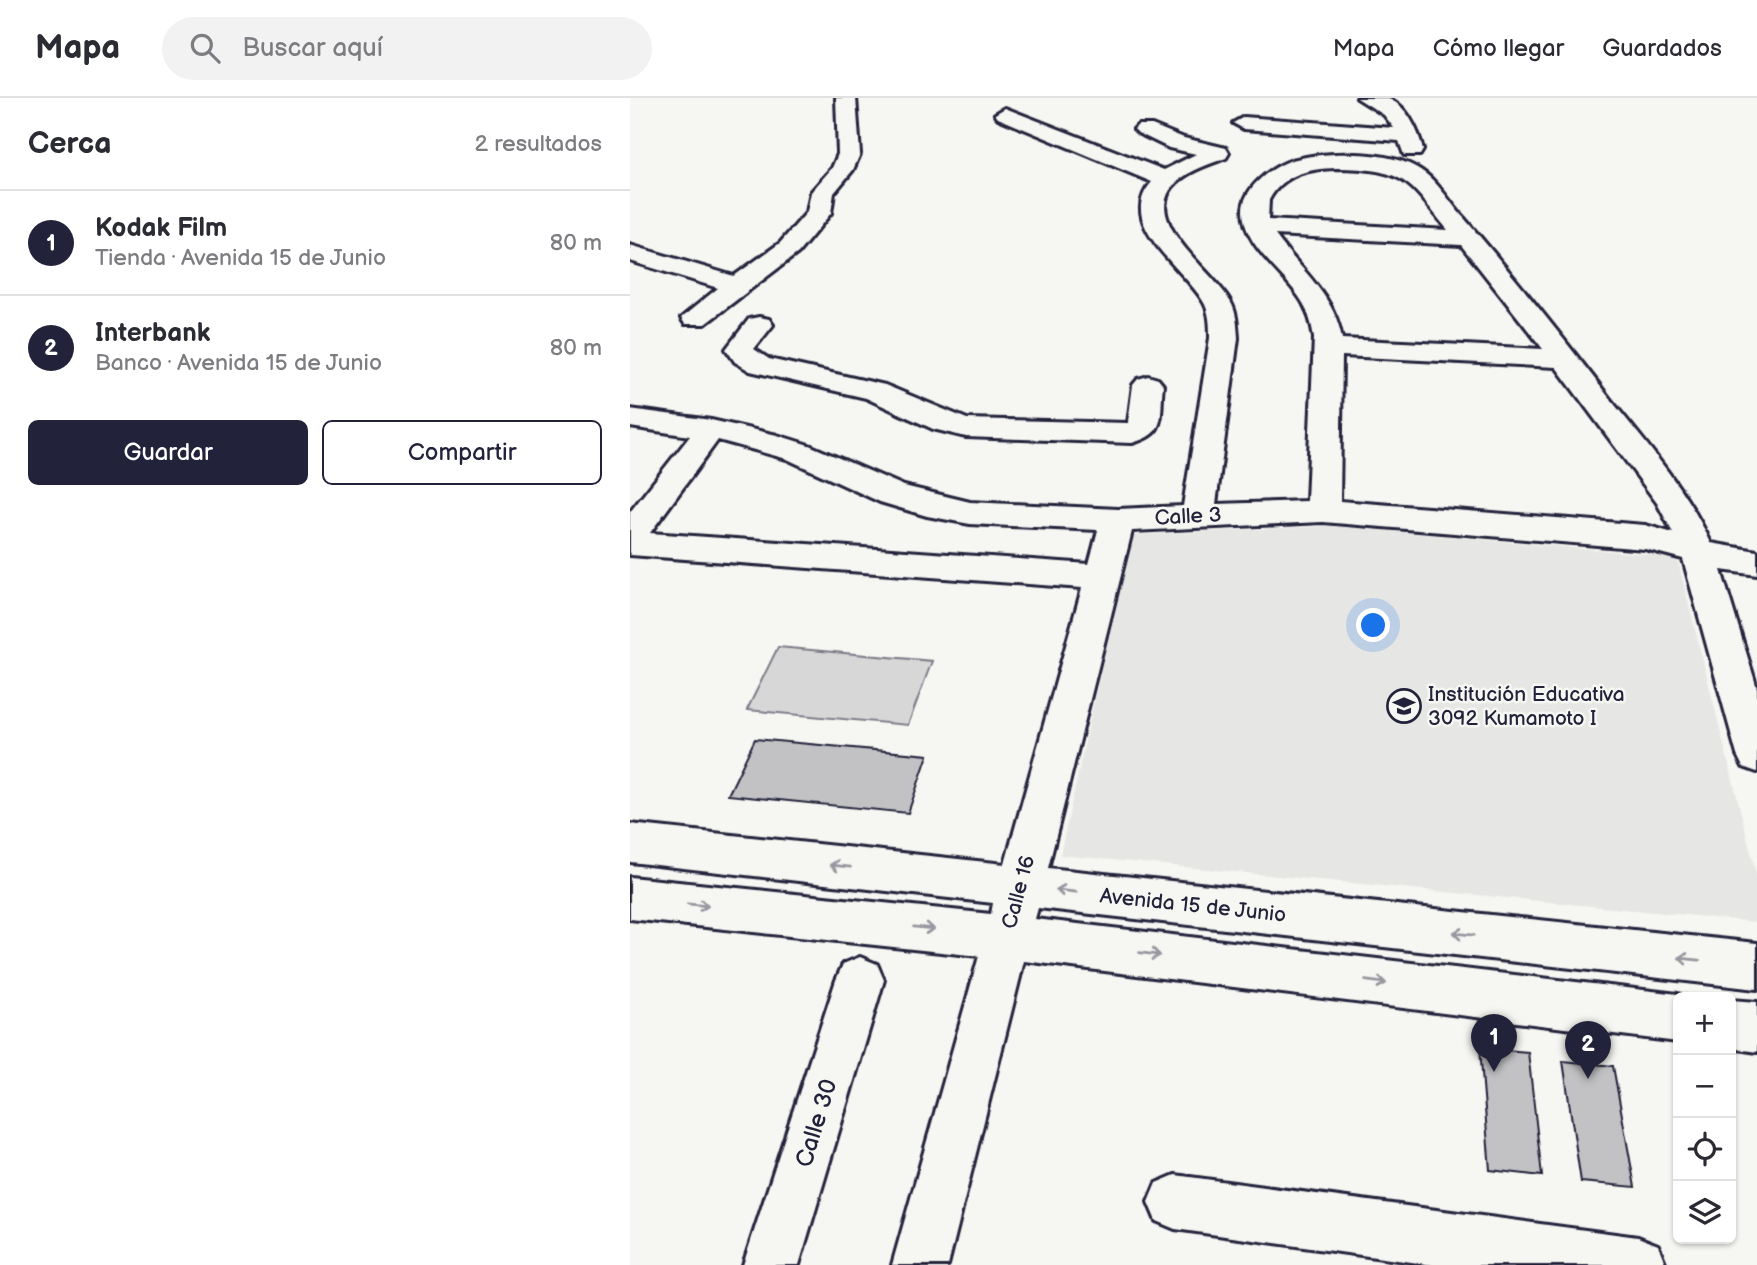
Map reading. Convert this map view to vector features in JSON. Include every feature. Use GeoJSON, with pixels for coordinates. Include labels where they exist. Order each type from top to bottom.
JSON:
{"type":"FeatureCollection","features":[{"type":"Feature","properties":{"kind":"street"},"geometry":{"type":"LineString","coordinates":[[846,98],[849,154],[842,170],[823,192],[819,213],[789,247],[695,318],[759,325],[740,349],[745,356],[760,365],[875,391],[944,422],[966,428],[1132,433],[1143,429],[1146,422],[1148,385]]}},
{"type":"Feature","properties":{"kind":"street"},"geometry":{"type":"LineString","coordinates":[[1367,98],[1391,108],[1408,135],[1412,157],[1391,166]]}},
{"type":"Feature","properties":{"kind":"street"},"geometry":{"type":"LineString","coordinates":[[1005,114],[1166,179]]}},
{"type":"Feature","properties":{"kind":"street"},"geometry":{"type":"LineString","coordinates":[[1244,123],[1408,135]]}},
{"type":"Feature","properties":{"kind":"street"},"geometry":{"type":"LineString","coordinates":[[1293,127],[1297,165]]}},
{"type":"Feature","properties":{"kind":"street"},"geometry":{"type":"LineString","coordinates":[[1144,129],[1177,143],[1218,153],[1166,179],[1154,199],[1152,212],[1161,235],[1217,302],[1224,322],[1224,338],[1198,516]]}},
{"type":"Feature","properties":{"kind":"street"},"geometry":{"type":"LineString","coordinates":[[1323,511],[1327,347],[1325,313],[1258,227],[1257,201],[1279,176],[1297,165],[1329,162],[1391,166],[1415,177],[1469,238],[1681,511],[1698,551],[1757,755]]}},
{"type":"Feature","properties":{"kind":"street"},"geometry":{"type":"LineString","coordinates":[[1258,227],[1469,238]]}},
{"type":"Feature","properties":{"kind":"street"},"geometry":{"type":"LineString","coordinates":[[630,253],[736,285]]}},
{"type":"Feature","properties":{"kind":"street"},"geometry":{"type":"LineString","coordinates":[[1327,347],[1565,359]]}},
{"type":"Feature","properties":{"kind":"street","name":"Calle 3"},"geometry":{"type":"LineString","coordinates":[[630,418],[711,429],[797,452],[869,485],[927,505],[970,513],[1118,520],[1323,511],[1645,537],[1757,563]]}},
{"type":"Feature","properties":{"kind":"street"},"geometry":{"type":"LineString","coordinates":[[630,535],[711,429]]}},
{"type":"Feature","properties":{"kind":"street","name":"Calle 16"},"geometry":{"type":"LineString","coordinates":[[920,1265],[1118,520]]}},
{"type":"Feature","properties":{"kind":"street"},"geometry":{"type":"LineString","coordinates":[[630,543],[1102,577]]}},
{"type":"Feature","properties":{"kind":"street","name":"Avenida 15 de Junio"},"geometry":{"type":"LineString","coordinates":[[630,843],[1757,966]]}},
{"type":"Feature","properties":{"kind":"street"},"geometry":{"type":"LineString","coordinates":[[630,898],[1006,937],[1673,1017]]}},
{"type":"Feature","properties":{"kind":"street","name":"Calle 30"},"geometry":{"type":"LineString","coordinates":[[771,1265],[860,980]]}},
{"type":"Feature","properties":{"kind":"street"},"geometry":{"type":"LineString","coordinates":[[1736,1025],[1757,1027]]}},
{"type":"Feature","properties":{"kind":"street"},"geometry":{"type":"LineString","coordinates":[[1175,1202],[1637,1265]]}},
{"type":"Feature","properties":{"kind":"shaded area","name":"Institución Educativa 3092 Kumamoto I"},"geometry":{"type":"Polygon","coordinates":[[[1331,526],[1677,557],[1757,877],[1757,922],[1060,855],[1131,535],[1331,526]]]}},
{"type":"Feature","properties":{"kind":"shaded area"},"geometry":{"type":"Polygon","coordinates":[[[778,647],[932,661],[908,725],[747,710],[778,647]]]}},
{"type":"Feature","properties":{"kind":"building"},"geometry":{"type":"Polygon","coordinates":[[[755,739],[928,755],[908,813],[728,795],[755,739]]]}},
{"type":"Feature","properties":{"kind":"building"},"geometry":{"type":"Polygon","coordinates":[[[1480,1048],[1528,1052],[1542,1176],[1490,1170],[1480,1048]]]}},
{"type":"Feature","properties":{"kind":"building"},"geometry":{"type":"Polygon","coordinates":[[[1563,1061],[1613,1066],[1635,1187],[1581,1182],[1563,1061]]]}},
{"type":"Feature","properties":{"kind":"place","name":"Institución Educativa 3092 Kumamoto I"},"geometry":{"type":"Point","coordinates":[1404,706]}},
{"type":"Feature","properties":{"kind":"place","name":"Kodak Film"},"geometry":{"type":"Point","coordinates":[1494,1072]}},
{"type":"Feature","properties":{"kind":"place","name":"Interbank"},"geometry":{"type":"Point","coordinates":[1588,1079]}}]}
